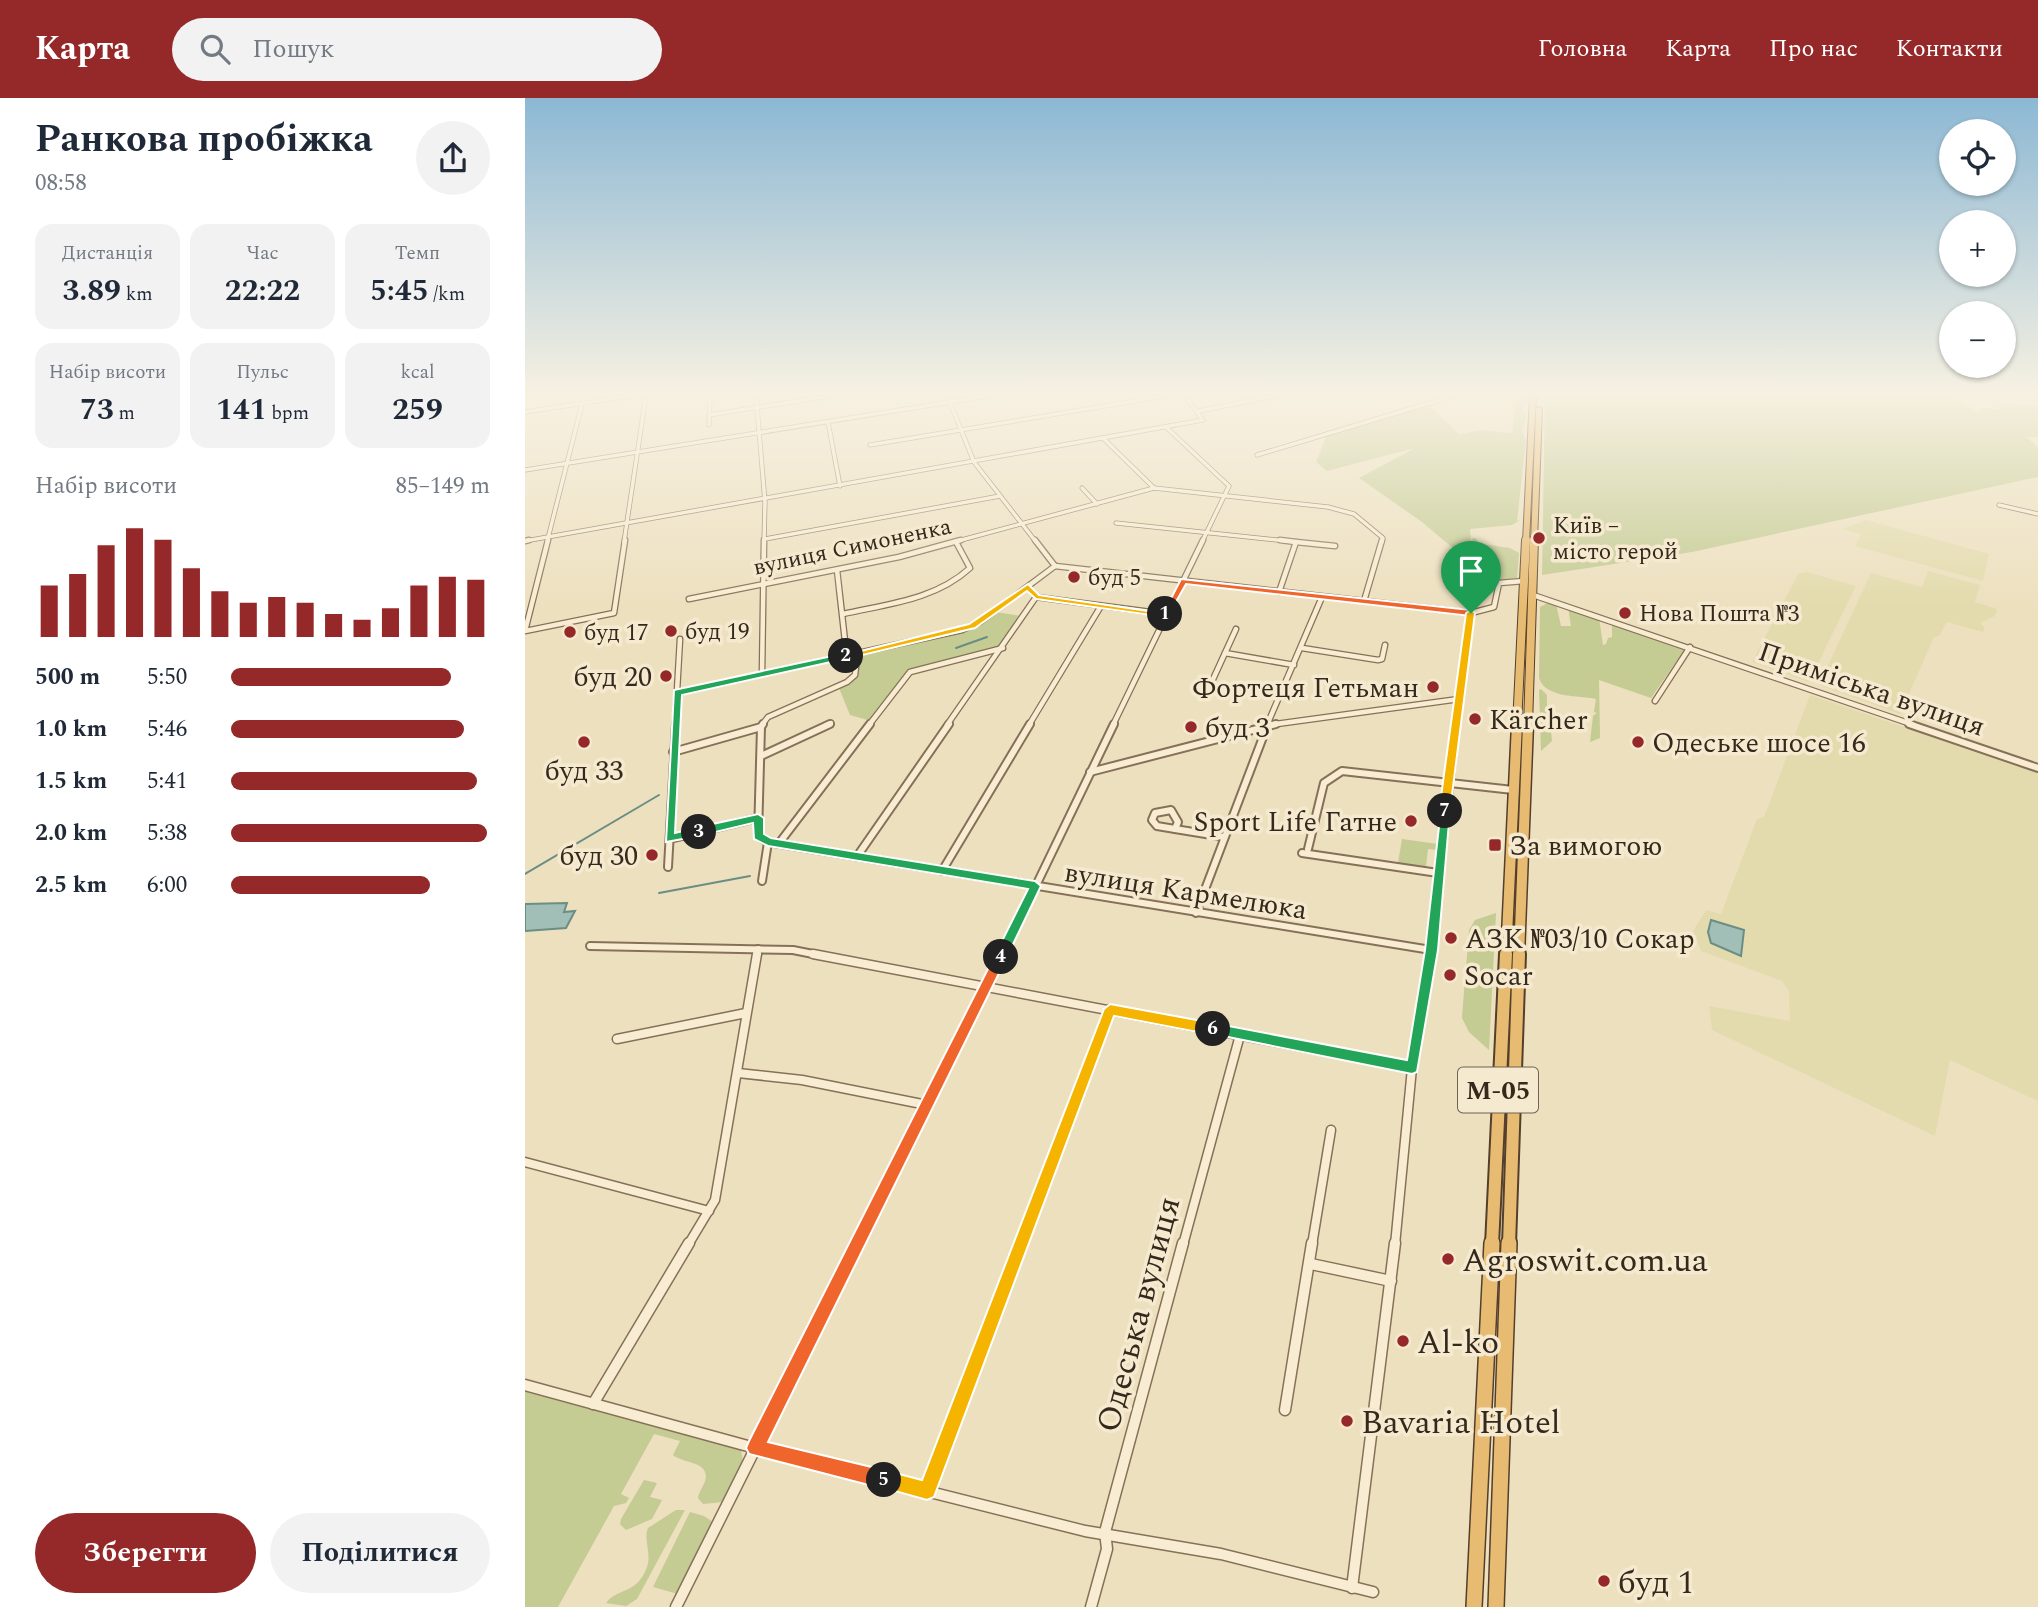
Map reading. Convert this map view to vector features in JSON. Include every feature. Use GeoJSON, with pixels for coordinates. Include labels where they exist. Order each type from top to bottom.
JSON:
{"type":"FeatureCollection","features":[{"type":"Feature","properties":{"kind":"highway","name":"М-05"},"geometry":{"type":"LineString","coordinates":[[1496,1607],[1533,595],[1527,576],[1531,465]]}},
{"type":"Feature","properties":{"kind":"highway","name":"М-05"},"geometry":{"type":"LineString","coordinates":[[1473,1607],[1513,790],[1534,465]]}},
{"type":"Feature","properties":{"kind":"street"},"geometry":{"type":"LineString","coordinates":[[525,470],[552,465]]}},
{"type":"Feature","properties":{"kind":"street"},"geometry":{"type":"LineString","coordinates":[[566,465],[525,631],[614,613],[635,465]]}},
{"type":"Feature","properties":{"kind":"street"},"geometry":{"type":"LineString","coordinates":[[762,465],[765,499],[762,674]]}},
{"type":"Feature","properties":{"kind":"street"},"geometry":{"type":"LineString","coordinates":[[836,465],[840,486]]}},
{"type":"Feature","properties":{"kind":"street"},"geometry":{"type":"LineString","coordinates":[[525,541],[955,465]]}},
{"type":"Feature","properties":{"kind":"street"},"geometry":{"type":"LineString","coordinates":[[977,465],[1055,566],[1471,613],[1494,607],[1499,583],[1527,576]]}},
{"type":"Feature","properties":{"kind":"street"},"geometry":{"type":"LineString","coordinates":[[1131,465],[1154,488],[1328,507],[1354,514],[1383,538],[1364,601]]}},
{"type":"Feature","properties":{"kind":"street"},"geometry":{"type":"LineString","coordinates":[[676,1607],[987,986],[1229,486],[1209,465]]}},
{"type":"Feature","properties":{"kind":"street"},"geometry":{"type":"LineString","coordinates":[[1082,488],[1097,504]]}},
{"type":"Feature","properties":{"kind":"street","name":"вулиця Симоненка"},"geometry":{"type":"LineString","coordinates":[[689,598],[837,570],[956,542],[1154,488]]}},
{"type":"Feature","properties":{"kind":"street"},"geometry":{"type":"LineString","coordinates":[[765,538],[1000,496]]}},
{"type":"Feature","properties":{"kind":"street"},"geometry":{"type":"LineString","coordinates":[[1999,505],[2038,514]]}},
{"type":"Feature","properties":{"kind":"street"},"geometry":{"type":"LineString","coordinates":[[1116,523],[1335,546]]}},
{"type":"Feature","properties":{"kind":"street"},"geometry":{"type":"LineString","coordinates":[[842,614],[927,593],[953,581],[970,568],[956,542]]}},
{"type":"Feature","properties":{"kind":"street"},"geometry":{"type":"LineString","coordinates":[[1279,592],[1296,542]]}},
{"type":"Feature","properties":{"kind":"street"},"geometry":{"type":"LineString","coordinates":[[677,693],[972,626],[1055,566]]}},
{"type":"Feature","properties":{"kind":"street"},"geometry":{"type":"LineString","coordinates":[[673,752],[761,727],[768,718],[847,682],[855,675],[856,667],[846,650],[837,570]]}},
{"type":"Feature","properties":{"kind":"street"},"geometry":{"type":"LineString","coordinates":[[1028,587],[1036,597],[1166,614]]}},
{"type":"Feature","properties":{"kind":"street","name":"Приміська вулиця"},"geometry":{"type":"LineString","coordinates":[[1533,595],[2038,768]]}},
{"type":"Feature","properties":{"kind":"street"},"geometry":{"type":"LineString","coordinates":[[858,855],[1036,597]]}},
{"type":"Feature","properties":{"kind":"street"},"geometry":{"type":"LineString","coordinates":[[1196,913],[1223,837],[1322,597]]}},
{"type":"Feature","properties":{"kind":"street"},"geometry":{"type":"LineString","coordinates":[[942,871],[1101,606]]}},
{"type":"Feature","properties":{"kind":"street"},"geometry":{"type":"LineString","coordinates":[[1352,1588],[1391,1281],[1412,1068],[1431,950],[1448,782],[1471,613]]}},
{"type":"Feature","properties":{"kind":"street"},"geometry":{"type":"LineString","coordinates":[[1209,688],[1236,629]]}},
{"type":"Feature","properties":{"kind":"street"},"geometry":{"type":"LineString","coordinates":[[668,867],[680,639]]}},
{"type":"Feature","properties":{"kind":"street"},"geometry":{"type":"LineString","coordinates":[[1301,648],[1378,660],[1382,659],[1385,645]]}},
{"type":"Feature","properties":{"kind":"street"},"geometry":{"type":"LineString","coordinates":[[1655,701],[1690,647]]}},
{"type":"Feature","properties":{"kind":"street"},"geometry":{"type":"LineString","coordinates":[[780,842],[911,673],[924,666],[1003,648]]}},
{"type":"Feature","properties":{"kind":"street"},"geometry":{"type":"LineString","coordinates":[[1225,653],[1294,665]]}},
{"type":"Feature","properties":{"kind":"street"},"geometry":{"type":"LineString","coordinates":[[1090,772],[1269,725],[1459,699]]}},
{"type":"Feature","properties":{"kind":"street"},"geometry":{"type":"LineString","coordinates":[[761,755],[831,723]]}},
{"type":"Feature","properties":{"kind":"street"},"geometry":{"type":"LineString","coordinates":[[761,727],[758,836],[768,842],[762,881]]}},
{"type":"Feature","properties":{"kind":"street"},"geometry":{"type":"LineString","coordinates":[[1438,873],[1305,851],[1324,783],[1342,771],[1513,790]]}},
{"type":"Feature","properties":{"kind":"street"},"geometry":{"type":"LineString","coordinates":[[670,839],[758,818]]}},
{"type":"Feature","properties":{"kind":"street"},"geometry":{"type":"LineString","coordinates":[[1175,829],[1223,837]]}},
{"type":"Feature","properties":{"kind":"street","name":"вулиця Кармелюка"},"geometry":{"type":"LineString","coordinates":[[768,842],[1431,950]]}},
{"type":"Feature","properties":{"kind":"street"},"geometry":{"type":"LineString","coordinates":[[590,946],[793,950],[1412,1068]]}},
{"type":"Feature","properties":{"kind":"street"},"geometry":{"type":"LineString","coordinates":[[593,1404],[709,1211],[717,1191],[758,950]]}},
{"type":"Feature","properties":{"kind":"street"},"geometry":{"type":"LineString","coordinates":[[927,1491],[1110,1009]]}},
{"type":"Feature","properties":{"kind":"street"},"geometry":{"type":"LineString","coordinates":[[617,1039],[746,1013]]}},
{"type":"Feature","properties":{"kind":"street","name":"Одеська вулиця"},"geometry":{"type":"LineString","coordinates":[[1091,1607],[1107,1549],[1105,1532],[1240,1035]]}},
{"type":"Feature","properties":{"kind":"street"},"geometry":{"type":"LineString","coordinates":[[737,1073],[802,1080],[927,1105]]}},
{"type":"Feature","properties":{"kind":"street"},"geometry":{"type":"LineString","coordinates":[[1285,1410],[1331,1130]]}},
{"type":"Feature","properties":{"kind":"street"},"geometry":{"type":"LineString","coordinates":[[525,1162],[709,1211]]}},
{"type":"Feature","properties":{"kind":"street"},"geometry":{"type":"LineString","coordinates":[[1311,1264],[1391,1281]]}},
{"type":"Feature","properties":{"kind":"street"},"geometry":{"type":"LineString","coordinates":[[525,1385],[755,1448],[1085,1531],[1105,1532],[1221,1554],[1373,1592]]}},
{"type":"Feature","properties":{"kind":"shaded area"},"geometry":{"type":"Polygon","coordinates":[[[1866,520],[1989,554],[1983,581],[1855,546],[1861,534],[1842,529],[1866,520]]]}},
{"type":"Feature","properties":{"kind":"shaded area"},"geometry":{"type":"Polygon","coordinates":[[[1928,571],[1980,585],[1975,602],[1997,609],[1995,616],[1980,623],[1985,628],[1983,632],[1947,622],[1939,636],[1934,637],[1900,714],[1819,685],[1871,573],[1922,587],[1928,571]]]}},
{"type":"Feature","properties":{"kind":"shaded area"},"geometry":{"type":"Polygon","coordinates":[[[1807,572],[1856,586],[1809,682],[1752,662],[1798,574],[1807,572]]]}},
{"type":"Feature","properties":{"kind":"shaded area"},"geometry":{"type":"Polygon","coordinates":[[[1810,695],[2038,773],[2038,1101],[1950,1060],[1935,1136],[1712,1030],[1709,1006],[1790,1021],[1789,991],[1782,981],[1701,951],[1693,931],[1706,910],[1721,914],[1757,819],[1764,817],[1810,695]]]}},
{"type":"Feature","properties":{"kind":"green space"},"geometry":{"type":"Polygon","coordinates":[[[1320,465],[1348,465],[1327,471],[1320,465]]]}},
{"type":"Feature","properties":{"kind":"green space"},"geometry":{"type":"Polygon","coordinates":[[[1382,465],[1523,465],[1517,521],[1523,518],[1512,525],[1470,529],[1471,541],[1473,538],[1477,539],[1476,543],[1510,548],[1519,553],[1517,578],[1492,581],[1422,522],[1359,478],[1382,465]]]}},
{"type":"Feature","properties":{"kind":"green space"},"geometry":{"type":"Polygon","coordinates":[[[1544,465],[2038,465],[2038,477],[1692,552],[1542,575],[1544,465]]]}},
{"type":"Feature","properties":{"kind":"green space"},"geometry":{"type":"Polygon","coordinates":[[[1549,602],[1556,604],[1561,626],[1571,626],[1568,607],[1599,618],[1603,645],[1612,637],[1612,622],[1685,649],[1651,698],[1599,680],[1600,738],[1590,742],[1593,716],[1597,713],[1594,712],[1596,699],[1556,693],[1548,690],[1539,678],[1540,607],[1549,602]]]}},
{"type":"Feature","properties":{"kind":"green space"},"geometry":{"type":"Polygon","coordinates":[[[996,612],[1022,616],[1002,646],[915,668],[871,721],[850,715],[839,688],[857,675],[857,655],[963,631],[996,612]]]}},
{"type":"Feature","properties":{"kind":"green space"},"geometry":{"type":"Polygon","coordinates":[[[1539,690],[1547,695],[1552,741],[1541,751],[1539,690]]]}},
{"type":"Feature","properties":{"kind":"green space"},"geometry":{"type":"Polygon","coordinates":[[[1402,839],[1438,844],[1438,850],[1428,849],[1426,867],[1398,863],[1402,839]]]}},
{"type":"Feature","properties":{"kind":"green space"},"geometry":{"type":"Polygon","coordinates":[[[1496,913],[1489,1050],[1469,1032],[1462,1018],[1465,978],[1474,979],[1474,969],[1466,968],[1469,930],[1475,920],[1496,913]]]}},
{"type":"Feature","properties":{"kind":"green space"},"geometry":{"type":"Polygon","coordinates":[[[525,1391],[741,1450],[743,1462],[723,1502],[703,1504],[698,1498],[706,1479],[705,1471],[673,1455],[680,1441],[654,1434],[621,1494],[629,1498],[626,1503],[614,1506],[558,1607],[525,1607],[525,1391]]]}},
{"type":"Feature","properties":{"kind":"green space"},"geometry":{"type":"Polygon","coordinates":[[[644,1480],[657,1483],[650,1497],[662,1500],[652,1519],[626,1530],[620,1524],[621,1519],[644,1480]]]}},
{"type":"Feature","properties":{"kind":"green space"},"geometry":{"type":"Polygon","coordinates":[[[676,1510],[685,1510],[637,1599],[626,1606],[606,1603],[633,1586],[643,1576],[648,1562],[648,1528],[676,1510]]]}},
{"type":"Feature","properties":{"kind":"green space"},"geometry":{"type":"Polygon","coordinates":[[[690,1512],[713,1522],[678,1594],[653,1587],[690,1512]]]}},
{"type":"Feature","properties":{"kind":"water"},"geometry":{"type":"Polygon","coordinates":[[[567,903],[564,912],[575,911],[566,928],[525,931],[525,904],[567,903]]]}},
{"type":"Feature","properties":{"kind":"water"},"geometry":{"type":"Polygon","coordinates":[[[1711,920],[1744,930],[1741,956],[1711,943],[1708,932],[1711,920]]]}},
{"type":"Feature","properties":{"kind":"waterway"},"geometry":{"type":"LineString","coordinates":[[956,648],[987,637]]}},
{"type":"Feature","properties":{"kind":"waterway"},"geometry":{"type":"LineString","coordinates":[[525,874],[659,795]]}},
{"type":"Feature","properties":{"kind":"waterway"},"geometry":{"type":"LineString","coordinates":[[659,893],[750,876]]}},
{"type":"Feature","properties":{"kind":"place","name":"Київ – місто герой"},"geometry":{"type":"Point","coordinates":[1539,538]}},
{"type":"Feature","properties":{"kind":"place","name":"буд 5"},"geometry":{"type":"Point","coordinates":[1074,577]}},
{"type":"Feature","properties":{"kind":"place","name":"Нова Пошта №3"},"geometry":{"type":"Point","coordinates":[1625,613]}},
{"type":"Feature","properties":{"kind":"place","name":"буд 19"},"geometry":{"type":"Point","coordinates":[671,631]}},
{"type":"Feature","properties":{"kind":"place","name":"буд 17"},"geometry":{"type":"Point","coordinates":[570,632]}},
{"type":"Feature","properties":{"kind":"place","name":"буд 20"},"geometry":{"type":"Point","coordinates":[666,676]}},
{"type":"Feature","properties":{"kind":"place","name":"Фортеця Гетьман"},"geometry":{"type":"Point","coordinates":[1433,687]}},
{"type":"Feature","properties":{"kind":"place","name":"Kärcher"},"geometry":{"type":"Point","coordinates":[1475,719]}},
{"type":"Feature","properties":{"kind":"place","name":"буд 3"},"geometry":{"type":"Point","coordinates":[1191,727]}},
{"type":"Feature","properties":{"kind":"place","name":"буд 33"},"geometry":{"type":"Point","coordinates":[584,742]}},
{"type":"Feature","properties":{"kind":"place","name":"Одеське шосе 16"},"geometry":{"type":"Point","coordinates":[1638,742]}},
{"type":"Feature","properties":{"kind":"place","name":"Sport Life Гатне"},"geometry":{"type":"Point","coordinates":[1411,821]}},
{"type":"Feature","properties":{"kind":"place","name":"За вимогою"},"geometry":{"type":"Point","coordinates":[1495,845]}},
{"type":"Feature","properties":{"kind":"place","name":"буд 30"},"geometry":{"type":"Point","coordinates":[652,855]}},
{"type":"Feature","properties":{"kind":"place","name":"АЗК №03/10 Сокар"},"geometry":{"type":"Point","coordinates":[1451,938]}},
{"type":"Feature","properties":{"kind":"place","name":"Socar"},"geometry":{"type":"Point","coordinates":[1450,975]}},
{"type":"Feature","properties":{"kind":"place","name":"Agroswit.com.ua"},"geometry":{"type":"Point","coordinates":[1448,1259]}},
{"type":"Feature","properties":{"kind":"place","name":"Al-ko"},"geometry":{"type":"Point","coordinates":[1403,1341]}},
{"type":"Feature","properties":{"kind":"place","name":"Bavaria Hotel"},"geometry":{"type":"Point","coordinates":[1347,1421]}},
{"type":"Feature","properties":{"kind":"place","name":"буд 1"},"geometry":{"type":"Point","coordinates":[1604,1581]}},
{"type":"Feature","properties":{"kind":"route"},"geometry":{"type":"LineString","coordinates":[[1184,581],[1471,613],[1448,782],[1431,950],[1418,1047],[1412,1068],[1110,1009],[927,1491],[755,1448],[1035,886],[768,842],[758,836],[758,818],[670,839],[677,693],[962,630],[980,622],[1028,587],[1036,597],[1166,614],[1184,581]]}}]}
